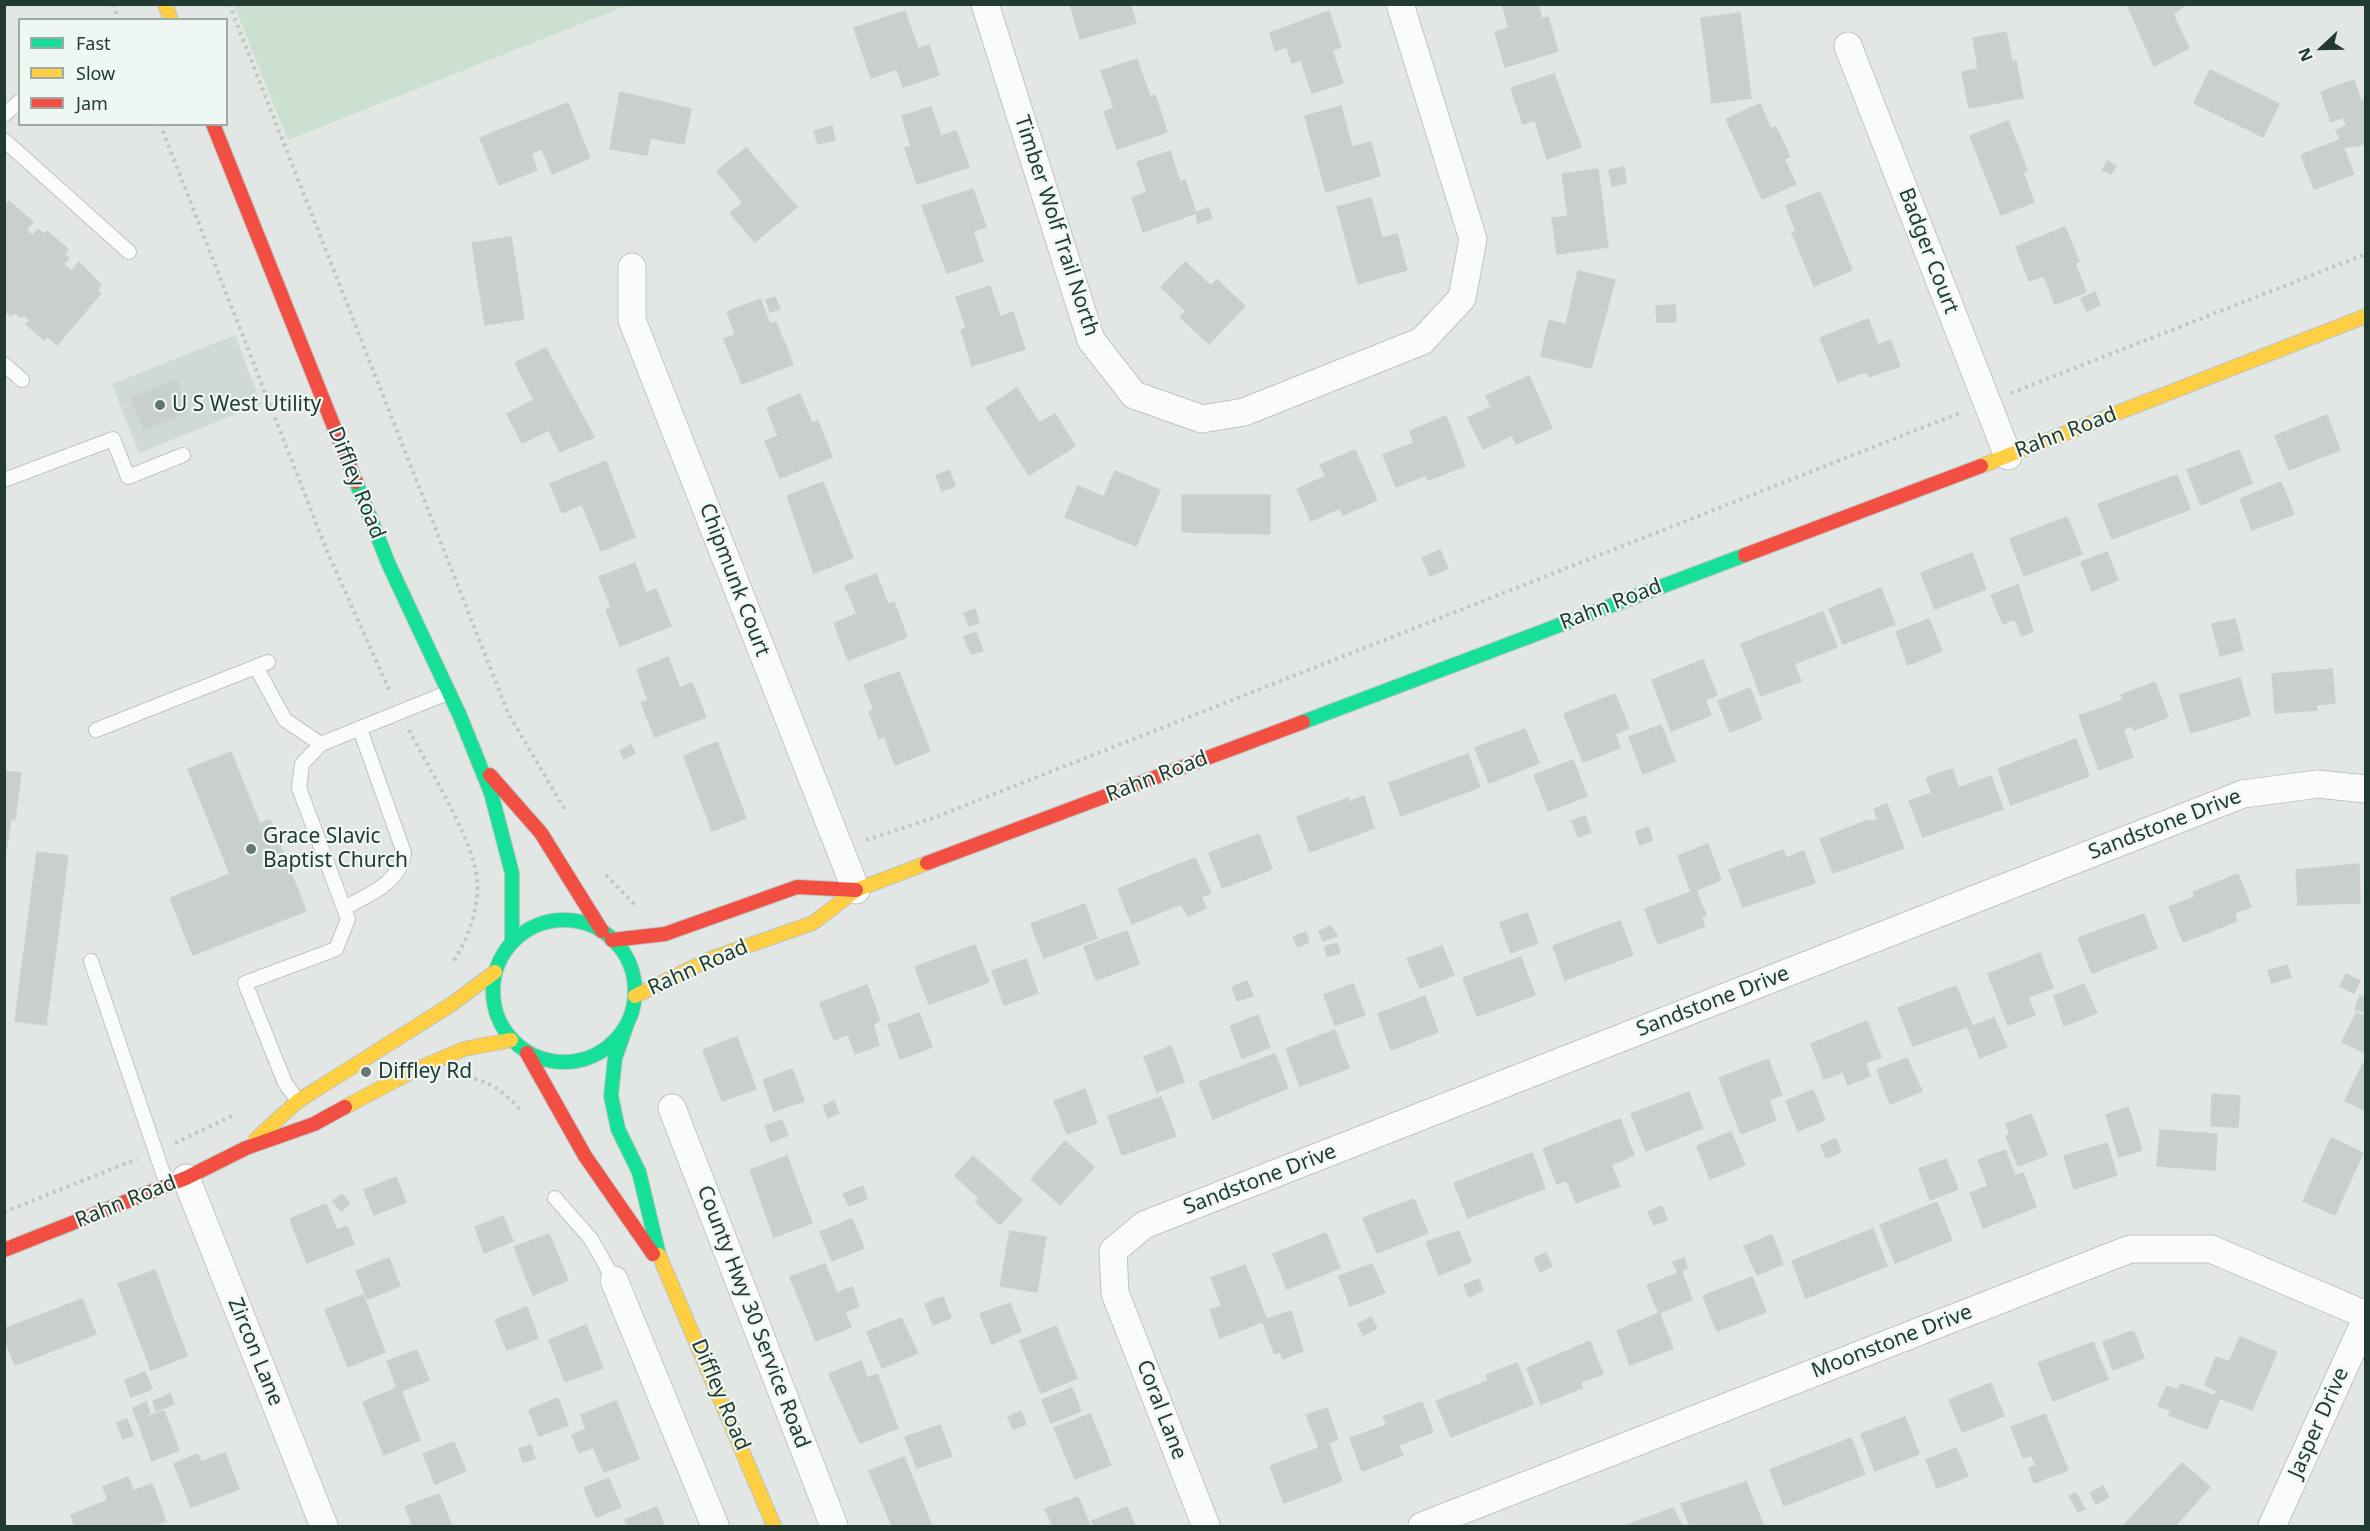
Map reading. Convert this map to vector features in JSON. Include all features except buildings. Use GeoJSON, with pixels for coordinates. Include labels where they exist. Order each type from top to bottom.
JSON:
{"type":"FeatureCollection","features":[{"type":"Feature","properties":{"kind":"street","name":"Timber Wolf Trail North"},"geometry":{"type":"LineString","coordinates":[[985,4],[1091,340],[1134,395],[1202,419],[1244,412],[1422,342],[1462,298],[1473,239],[1400,4]]}},
{"type":"Feature","properties":{"kind":"street","name":"Badger Court"},"geometry":{"type":"LineString","coordinates":[[1848,46],[2008,456]]}},
{"type":"Feature","properties":{"kind":"street","name":"Diffley Road"},"geometry":{"type":"LineString","coordinates":[[214,126],[389,565],[447,693],[485,769],[512,874],[512,942]]}},
{"type":"Feature","properties":{"kind":"street","name":"Chipmunk Court"},"geometry":{"type":"LineString","coordinates":[[632,267],[632,320],[856,890]]}},
{"type":"Feature","properties":{"kind":"street","name":"Rahn Road"},"geometry":{"type":"LineString","coordinates":[[635,996],[710,959],[813,923],[856,890],[2008,456],[2366,316]]}},
{"type":"Feature","properties":{"kind":"street","name":"Diffley Road"},"geometry":{"type":"LineString","coordinates":[[485,769],[541,833],[607,936]]}},
{"type":"Feature","properties":{"kind":"street","name":"Sandstone Drive"},"geometry":{"type":"LineString","coordinates":[[1115,1293],[1113,1251],[1144,1225],[2243,794],[2318,784],[2366,789]]}},
{"type":"Feature","properties":{"kind":"street","name":"Rahn Road"},"geometry":{"type":"LineString","coordinates":[[607,936],[665,934],[797,887],[856,890]]}},
{"type":"Feature","properties":{"kind":"street"},"geometry":{"type":"LineString","coordinates":[[555,920],[580,922],[607,936],[625,956],[633,975],[635,996],[626,1027],[612,1045],[592,1057],[571,1062],[548,1061],[527,1053],[511,1040],[498,1019],[492,996],[495,972],[512,942],[532,927],[555,920]]}},
{"type":"Feature","properties":{"kind":"street","name":"Rahn Road"},"geometry":{"type":"LineString","coordinates":[[246,1148],[298,1101],[452,1004],[495,972]]}},
{"type":"Feature","properties":{"kind":"street","name":"Diffley Road"},"geometry":{"type":"LineString","coordinates":[[626,1027],[615,1058],[610,1096],[618,1129],[639,1172],[662,1265],[699,1344],[774,1527]]}},
{"type":"Feature","properties":{"kind":"street","name":"Rahn Road"},"geometry":{"type":"LineString","coordinates":[[4,1250],[177,1182],[246,1148],[314,1124],[417,1069],[458,1052],[511,1040]]}},
{"type":"Feature","properties":{"kind":"street","name":"Diffley Road"},"geometry":{"type":"LineString","coordinates":[[527,1053],[556,1112],[603,1188],[662,1265]]}},
{"type":"Feature","properties":{"kind":"street","name":"County Hwy 30 Service Road"},"geometry":{"type":"LineString","coordinates":[[672,1108],[834,1527]]}},
{"type":"Feature","properties":{"kind":"street","name":"Zircon Lane"},"geometry":{"type":"LineString","coordinates":[[177,1182],[324,1527]]}},
{"type":"Feature","properties":{"kind":"street","name":"Moonstone Drive"},"geometry":{"type":"LineString","coordinates":[[1422,1527],[2130,1249],[2211,1249],[2366,1317]]}},
{"type":"Feature","properties":{"kind":"street"},"geometry":{"type":"LineString","coordinates":[[614,1280],[715,1527]]}},
{"type":"Feature","properties":{"kind":"street","name":"Coral Lane"},"geometry":{"type":"LineString","coordinates":[[1115,1293],[1206,1527]]}},
{"type":"Feature","properties":{"kind":"street","name":"Jasper Drive"},"geometry":{"type":"LineString","coordinates":[[2272,1527],[2366,1317]]}},
{"type":"Feature","properties":{"kind":"lane"},"geometry":{"type":"LineString","coordinates":[[4,116],[18,103]]}},
{"type":"Feature","properties":{"kind":"lane"},"geometry":{"type":"LineString","coordinates":[[4,140],[129,252]]}},
{"type":"Feature","properties":{"kind":"lane"},"geometry":{"type":"LineString","coordinates":[[4,364],[22,380]]}},
{"type":"Feature","properties":{"kind":"lane"},"geometry":{"type":"LineString","coordinates":[[4,480],[113,439],[128,477],[183,455]]}},
{"type":"Feature","properties":{"kind":"lane"},"geometry":{"type":"LineString","coordinates":[[96,730],[262,665],[285,720],[321,744]]}},
{"type":"Feature","properties":{"kind":"lane"},"geometry":{"type":"LineString","coordinates":[[298,1101],[285,1083],[245,983],[336,949],[348,919],[298,788],[302,764],[321,744],[447,693]]}},
{"type":"Feature","properties":{"kind":"lane"},"geometry":{"type":"LineString","coordinates":[[344,908],[382,887],[397,873],[404,853],[360,729]]}},
{"type":"Feature","properties":{"kind":"lane"},"geometry":{"type":"LineString","coordinates":[[91,961],[154,1152],[177,1182]]}},
{"type":"Feature","properties":{"kind":"lane"},"geometry":{"type":"LineString","coordinates":[[555,1198],[591,1239],[614,1280]]}},
{"type":"Feature","properties":{"kind":"path"},"geometry":{"type":"LineString","coordinates":[[229,4],[508,713],[570,819]]}},
{"type":"Feature","properties":{"kind":"path"},"geometry":{"type":"LineString","coordinates":[[161,126],[327,551],[400,713],[465,839],[475,868],[477,894],[473,914],[466,938],[454,962],[447,969]]}},
{"type":"Feature","properties":{"kind":"path"},"geometry":{"type":"LineString","coordinates":[[839,849],[936,817],[2366,254]]}},
{"type":"Feature","properties":{"kind":"path"},"geometry":{"type":"LineString","coordinates":[[600,867],[629,901],[646,912]]}},
{"type":"Feature","properties":{"kind":"path"},"geometry":{"type":"LineString","coordinates":[[458,1052],[461,1077],[485,1082],[502,1091],[526,1117]]}},
{"type":"Feature","properties":{"kind":"path"},"geometry":{"type":"LineString","coordinates":[[4,1212],[154,1152],[226,1120],[245,1108]]}},
{"type":"Feature","properties":{"kind":"shaded area"},"geometry":{"type":"Polygon","coordinates":[[[235,335],[261,404],[139,453],[112,384],[235,335]]]}},
{"type":"Feature","properties":{"kind":"green space"},"geometry":{"type":"Polygon","coordinates":[[[234,5],[628,5],[288,140],[234,5]]]}},
{"type":"Feature","properties":{"kind":"traffic: fast"},"geometry":{"type":"LineString","coordinates":[[356,482],[389,565],[460,716],[491,793],[512,873],[512,942]]}},
{"type":"Feature","properties":{"kind":"traffic: fast"},"geometry":{"type":"LineString","coordinates":[[1303,722],[1745,555]]}},
{"type":"Feature","properties":{"kind":"traffic: fast"},"geometry":{"type":"LineString","coordinates":[[564,920],[591,926],[614,941],[629,964],[635,991],[629,1018],[614,1041],[591,1056],[564,1062],[537,1056],[514,1041],[499,1018],[493,991],[499,964],[514,941],[537,926],[564,920]]}},
{"type":"Feature","properties":{"kind":"traffic: fast"},"geometry":{"type":"LineString","coordinates":[[626,1027],[615,1058],[611,1096],[618,1129],[639,1172],[659,1255]]}},
{"type":"Feature","properties":{"kind":"traffic: slow"},"geometry":{"type":"LineString","coordinates":[[165,4],[170,18]]}},
{"type":"Feature","properties":{"kind":"traffic: slow"},"geometry":{"type":"LineString","coordinates":[[1981,466],[2366,316]]}},
{"type":"Feature","properties":{"kind":"traffic: slow"},"geometry":{"type":"LineString","coordinates":[[635,996],[710,959],[813,923],[856,890],[927,863]]}},
{"type":"Feature","properties":{"kind":"traffic: slow"},"geometry":{"type":"LineString","coordinates":[[256,1139],[298,1101],[452,1004],[495,972]]}},
{"type":"Feature","properties":{"kind":"traffic: slow"},"geometry":{"type":"LineString","coordinates":[[345,1107],[417,1069],[464,1049],[511,1040]]}},
{"type":"Feature","properties":{"kind":"traffic: slow"},"geometry":{"type":"LineString","coordinates":[[659,1255],[774,1526]]}},
{"type":"Feature","properties":{"kind":"traffic: jam"},"geometry":{"type":"LineString","coordinates":[[214,126],[356,482]]}},
{"type":"Feature","properties":{"kind":"traffic: jam"},"geometry":{"type":"LineString","coordinates":[[1745,555],[1981,466]]}},
{"type":"Feature","properties":{"kind":"traffic: jam"},"geometry":{"type":"LineString","coordinates":[[927,863],[1303,722]]}},
{"type":"Feature","properties":{"kind":"traffic: jam"},"geometry":{"type":"LineString","coordinates":[[490,775],[541,833],[602,931]]}},
{"type":"Feature","properties":{"kind":"traffic: jam"},"geometry":{"type":"LineString","coordinates":[[612,940],[665,934],[797,887],[856,890]]}},
{"type":"Feature","properties":{"kind":"traffic: jam"},"geometry":{"type":"LineString","coordinates":[[527,1053],[585,1156],[653,1254]]}},
{"type":"Feature","properties":{"kind":"traffic: jam"},"geometry":{"type":"LineString","coordinates":[[4,1250],[186,1178],[246,1148],[314,1124],[345,1107]]}},
{"type":"Feature","properties":{"kind":"place","name":"U S West Utility"},"geometry":{"type":"Point","coordinates":[160,405]}},
{"type":"Feature","properties":{"kind":"place","name":"Grace Slavic Baptist Church"},"geometry":{"type":"Point","coordinates":[251,849]}},
{"type":"Feature","properties":{"kind":"place","name":"Diffley Rd"},"geometry":{"type":"Point","coordinates":[366,1072]}}]}
